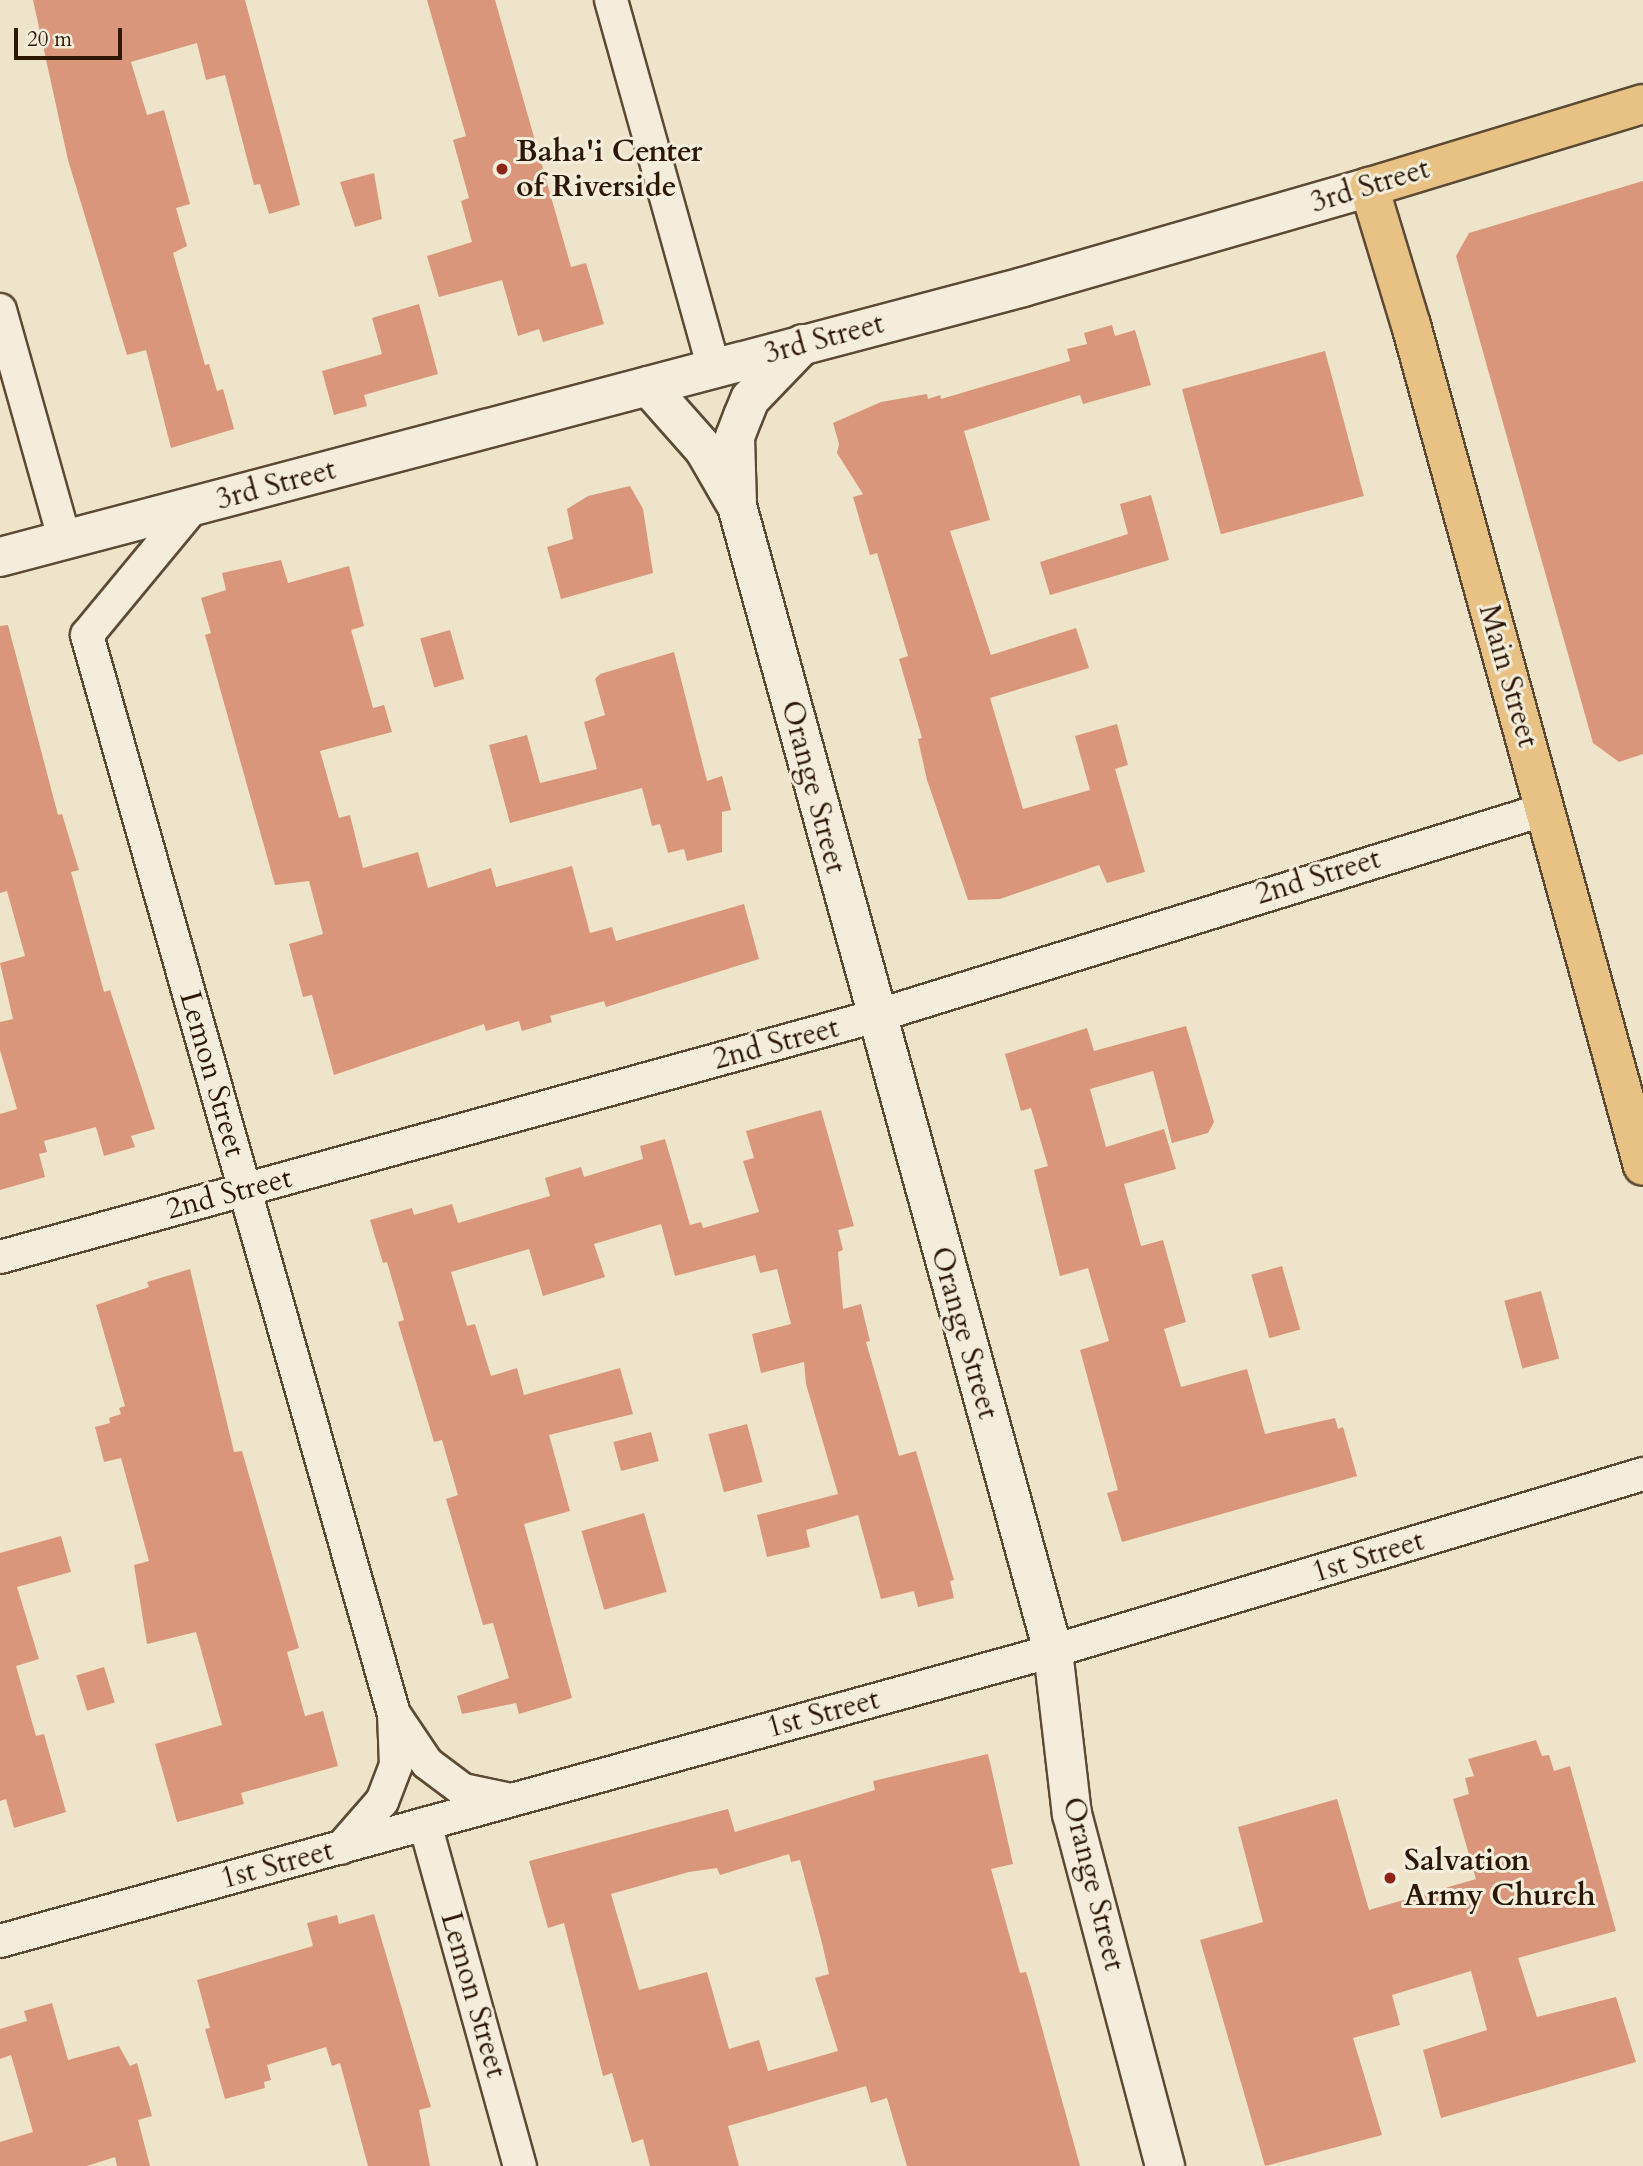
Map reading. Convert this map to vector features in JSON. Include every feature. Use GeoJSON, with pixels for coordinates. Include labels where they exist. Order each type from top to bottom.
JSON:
{"type":"FeatureCollection","features":[{"type":"Feature","properties":{"kind":"main road","name":"3rd Street"},"geometry":{"type":"LineString","coordinates":[[1369,187],[1643,104]]}},
{"type":"Feature","properties":{"kind":"main road","name":"Main Street"},"geometry":{"type":"LineString","coordinates":[[1369,187],[1546,809],[1643,1166]]}},
{"type":"Feature","properties":{"kind":"street"},"geometry":{"type":"LineString","coordinates":[[611,0],[714,369]]}},
{"type":"Feature","properties":{"kind":"street","name":"3rd Street"},"geometry":{"type":"LineString","coordinates":[[0,557],[1023,287],[1369,187]]}},
{"type":"Feature","properties":{"kind":"street"},"geometry":{"type":"LineString","coordinates":[[0,310],[64,538]]}},
{"type":"Feature","properties":{"kind":"street","name":"Orange Street"},"geometry":{"type":"LineString","coordinates":[[803,344],[750,400],[743,416],[735,437],[737,506],[1053,1651],[1072,1814],[1165,2166]]}},
{"type":"Feature","properties":{"kind":"street","name":"Orange Street"},"geometry":{"type":"LineString","coordinates":[[648,386],[704,449],[737,506]]}},
{"type":"Feature","properties":{"kind":"street","name":"Lemon Street"},"geometry":{"type":"LineString","coordinates":[[193,507],[86,635],[394,1714]]}},
{"type":"Feature","properties":{"kind":"street","name":"2nd Street"},"geometry":{"type":"LineString","coordinates":[[0,1258],[876,1016],[1546,809]]}},
{"type":"Feature","properties":{"kind":"street","name":"1st Street"},"geometry":{"type":"LineString","coordinates":[[0,1941],[1053,1651],[1643,1474]]}},
{"type":"Feature","properties":{"kind":"street"},"geometry":{"type":"LineString","coordinates":[[394,1714],[427,1763],[463,1790],[512,1800]]}},
{"type":"Feature","properties":{"kind":"street"},"geometry":{"type":"LineString","coordinates":[[341,1848],[382,1801],[396,1765],[394,1714]]}},
{"type":"Feature","properties":{"kind":"street","name":"Lemon Street"},"geometry":{"type":"LineString","coordinates":[[425,1824],[520,2166]]}},
{"type":"Feature","properties":{"kind":"building"},"geometry":{"type":"Polygon","coordinates":[[[33,0],[245,0],[300,205],[269,214],[260,184],[254,185],[225,75],[206,80],[197,43],[131,62],[147,115],[164,110],[190,204],[176,208],[187,246],[173,253],[205,365],[209,364],[217,391],[223,389],[234,429],[171,448],[146,350],[127,355],[68,160],[33,0]]]}},
{"type":"Feature","properties":{"kind":"building"},"geometry":{"type":"Polygon","coordinates":[[[427,0],[495,0],[571,267],[586,263],[604,324],[543,342],[539,329],[518,336],[502,280],[439,297],[427,256],[472,242],[461,201],[469,198],[453,140],[466,136],[427,0]]]}},
{"type":"Feature","properties":{"kind":"building"},"geometry":{"type":"Polygon","coordinates":[[[374,173],[382,219],[355,227],[340,182],[374,173]]]}},
{"type":"Feature","properties":{"kind":"building"},"geometry":{"type":"Polygon","coordinates":[[[1643,181],[1643,754],[1619,762],[1593,743],[1456,256],[1469,233],[1643,181]]]}},
{"type":"Feature","properties":{"kind":"building"},"geometry":{"type":"Polygon","coordinates":[[[419,304],[438,374],[364,395],[367,406],[334,415],[322,371],[382,354],[372,318],[419,304]]]}},
{"type":"Feature","properties":{"kind":"building"},"geometry":{"type":"Polygon","coordinates":[[[1112,325],[1115,336],[1135,330],[1151,385],[1083,404],[1080,395],[964,431],[990,520],[950,531],[991,655],[1076,628],[1089,668],[990,698],[1023,809],[1090,790],[1075,736],[1117,724],[1128,765],[1115,769],[1145,872],[1107,883],[1099,865],[1000,899],[968,900],[927,780],[918,739],[922,738],[899,659],[908,656],[877,553],[870,555],[853,497],[863,494],[837,453],[839,444],[833,423],[881,402],[927,394],[928,399],[940,395],[941,399],[1070,361],[1067,349],[1087,344],[1084,333],[1112,325]]]}},
{"type":"Feature","properties":{"kind":"building"},"geometry":{"type":"Polygon","coordinates":[[[1325,351],[1364,496],[1221,534],[1182,389],[1325,351]]]}},
{"type":"Feature","properties":{"kind":"building"},"geometry":{"type":"Polygon","coordinates":[[[630,486],[643,509],[653,573],[561,599],[547,547],[573,539],[567,509],[588,496],[630,486]]]}},
{"type":"Feature","properties":{"kind":"building"},"geometry":{"type":"Polygon","coordinates":[[[1151,495],[1169,560],[1050,595],[1040,562],[1128,534],[1120,504],[1151,495]]]}},
{"type":"Feature","properties":{"kind":"building"},"geometry":{"type":"Polygon","coordinates":[[[281,560],[288,583],[349,566],[364,626],[351,630],[373,708],[384,705],[392,732],[320,751],[339,818],[350,815],[363,868],[418,852],[428,888],[491,868],[496,887],[572,866],[590,933],[612,927],[616,941],[744,904],[759,959],[606,1007],[604,1001],[550,1016],[552,1022],[522,1031],[519,1021],[486,1031],[484,1024],[334,1075],[312,995],[303,997],[289,944],[323,934],[309,881],[275,885],[205,635],[211,633],[201,598],[226,590],[222,573],[281,560]]]}},
{"type":"Feature","properties":{"kind":"building"},"geometry":{"type":"Polygon","coordinates":[[[8,625],[58,815],[62,814],[79,870],[71,872],[104,992],[110,990],[155,1129],[131,1136],[135,1147],[104,1156],[96,1127],[44,1141],[47,1152],[39,1154],[45,1177],[0,1190],[0,1114],[17,1109],[0,1050],[0,1022],[13,1019],[0,963],[25,956],[7,891],[0,893],[0,626],[8,625]]]}},
{"type":"Feature","properties":{"kind":"building"},"geometry":{"type":"Polygon","coordinates":[[[450,630],[464,679],[434,688],[420,639],[450,630]]]}},
{"type":"Feature","properties":{"kind":"building"},"geometry":{"type":"Polygon","coordinates":[[[674,652],[707,781],[722,776],[731,810],[722,812],[722,852],[687,861],[684,849],[668,853],[660,824],[652,826],[642,788],[510,823],[489,745],[527,735],[540,783],[597,769],[584,722],[605,715],[595,679],[600,674],[674,652]]]}},
{"type":"Feature","properties":{"kind":"building"},"geometry":{"type":"Polygon","coordinates":[[[1186,1026],[1214,1122],[1208,1133],[1172,1143],[1153,1071],[1090,1089],[1106,1147],[1164,1129],[1176,1169],[1124,1184],[1141,1246],[1163,1240],[1186,1322],[1164,1329],[1181,1387],[1247,1369],[1265,1434],[1335,1418],[1338,1429],[1343,1427],[1357,1476],[1122,1542],[1107,1493],[1118,1490],[1080,1350],[1109,1341],[1088,1268],[1060,1276],[1034,1170],[1048,1166],[1031,1108],[1021,1111],[1005,1054],[1087,1028],[1094,1051],[1186,1026]]]}},
{"type":"Feature","properties":{"kind":"building"},"geometry":{"type":"Polygon","coordinates":[[[821,1110],[854,1226],[838,1230],[843,1250],[838,1252],[843,1309],[861,1304],[870,1341],[866,1342],[899,1456],[916,1451],[954,1580],[950,1581],[954,1598],[918,1607],[914,1591],[881,1599],[858,1515],[806,1530],[810,1547],[767,1557],[757,1515],[838,1494],[806,1384],[804,1362],[761,1373],[752,1334],[791,1324],[777,1269],[760,1273],[755,1255],[675,1276],[661,1224],[594,1244],[605,1277],[543,1296],[529,1249],[451,1272],[467,1326],[475,1324],[491,1376],[517,1368],[524,1395],[620,1368],[633,1414],[549,1435],[570,1511],[524,1524],[572,1698],[519,1714],[516,1703],[462,1714],[457,1696],[509,1678],[493,1623],[483,1625],[446,1499],[458,1495],[442,1440],[434,1442],[398,1322],[404,1320],[387,1262],[383,1263],[370,1220],[412,1208],[414,1215],[452,1204],[458,1223],[550,1196],[545,1178],[581,1167],[584,1177],[643,1159],[640,1146],[665,1139],[690,1225],[701,1222],[703,1228],[759,1212],[743,1161],[754,1158],[746,1131],[821,1110]]]}},
{"type":"Feature","properties":{"kind":"building"},"geometry":{"type":"Polygon","coordinates":[[[1282,1266],[1300,1329],[1269,1338],[1251,1275],[1282,1266]]]}},
{"type":"Feature","properties":{"kind":"building"},"geometry":{"type":"Polygon","coordinates":[[[190,1269],[234,1452],[242,1451],[299,1648],[287,1652],[305,1716],[323,1711],[338,1766],[241,1793],[244,1804],[177,1822],[155,1744],[222,1725],[196,1632],[147,1644],[134,1565],[149,1561],[121,1458],[104,1462],[95,1427],[110,1423],[109,1418],[121,1414],[119,1408],[125,1406],[96,1305],[149,1287],[147,1282],[190,1269]]]}},
{"type":"Feature","properties":{"kind":"building"},"geometry":{"type":"Polygon","coordinates":[[[1541,1291],[1559,1359],[1522,1368],[1504,1301],[1541,1291]]]}},
{"type":"Feature","properties":{"kind":"building"},"geometry":{"type":"Polygon","coordinates":[[[747,1424],[763,1482],[724,1492],[708,1434],[747,1424]]]}},
{"type":"Feature","properties":{"kind":"building"},"geometry":{"type":"Polygon","coordinates":[[[651,1432],[659,1461],[621,1471],[613,1442],[651,1432]]]}},
{"type":"Feature","properties":{"kind":"building"},"geometry":{"type":"Polygon","coordinates":[[[644,1513],[667,1592],[604,1610],[582,1531],[644,1513]]]}},
{"type":"Feature","properties":{"kind":"building"},"geometry":{"type":"Polygon","coordinates":[[[61,1536],[71,1572],[17,1587],[39,1659],[16,1666],[36,1736],[44,1734],[66,1812],[14,1828],[6,1799],[0,1801],[0,1553],[61,1536]]]}},
{"type":"Feature","properties":{"kind":"building"},"geometry":{"type":"Polygon","coordinates":[[[104,1667],[115,1702],[87,1711],[76,1675],[104,1667]]]}},
{"type":"Feature","properties":{"kind":"building"},"geometry":{"type":"Polygon","coordinates":[[[1536,1740],[1542,1756],[1549,1755],[1554,1771],[1570,1766],[1616,1931],[1518,1958],[1537,2017],[1616,1997],[1636,2062],[1441,2118],[1423,2050],[1487,2030],[1471,1971],[1392,1995],[1400,2025],[1353,2038],[1382,2135],[1265,2166],[1200,1940],[1263,1922],[1238,1827],[1337,1799],[1369,1910],[1476,1879],[1453,1799],[1469,1794],[1465,1778],[1474,1776],[1468,1759],[1536,1740]]]}},
{"type":"Feature","properties":{"kind":"building"},"geometry":{"type":"Polygon","coordinates":[[[988,1754],[1013,1864],[991,1869],[1020,1973],[1026,1972],[1031,1988],[1080,2166],[907,2166],[887,2098],[871,2103],[866,2086],[728,2126],[739,2166],[650,2166],[643,2139],[632,2143],[612,2073],[603,2076],[564,1923],[548,1928],[529,1861],[728,1809],[735,1832],[875,1790],[873,1781],[988,1754]],[[789,1854],[720,1875],[717,1868],[689,1872],[611,1894],[639,1990],[707,1972],[729,2049],[759,2040],[768,2071],[838,2051],[815,1978],[829,1974],[822,1943],[800,1860],[791,1862],[789,1854]]]}},
{"type":"Feature","properties":{"kind":"building"},"geometry":{"type":"Polygon","coordinates":[[[374,1914],[431,2107],[419,2110],[430,2166],[368,2166],[340,2063],[332,2066],[326,2047],[267,2065],[271,2080],[264,2082],[265,2088],[225,2099],[205,2029],[210,2028],[197,1980],[313,1946],[307,1923],[337,1915],[339,1924],[374,1914]]]}},
{"type":"Feature","properties":{"kind":"building"},"geometry":{"type":"Polygon","coordinates":[[[52,2003],[68,2060],[119,2046],[130,2066],[137,2063],[152,2116],[138,2120],[150,2166],[117,2166],[115,2157],[87,2166],[0,2166],[0,2142],[33,2132],[11,2055],[0,2059],[0,2029],[27,2021],[24,2011],[52,2003]]]}},
{"type":"Feature","properties":{"kind":"place","name":"Baha'i Center of Riverside"},"geometry":{"type":"Point","coordinates":[502,169]}},
{"type":"Feature","properties":{"kind":"place","name":"Salvation Army Church"},"geometry":{"type":"Point","coordinates":[1390,1878]}}]}
